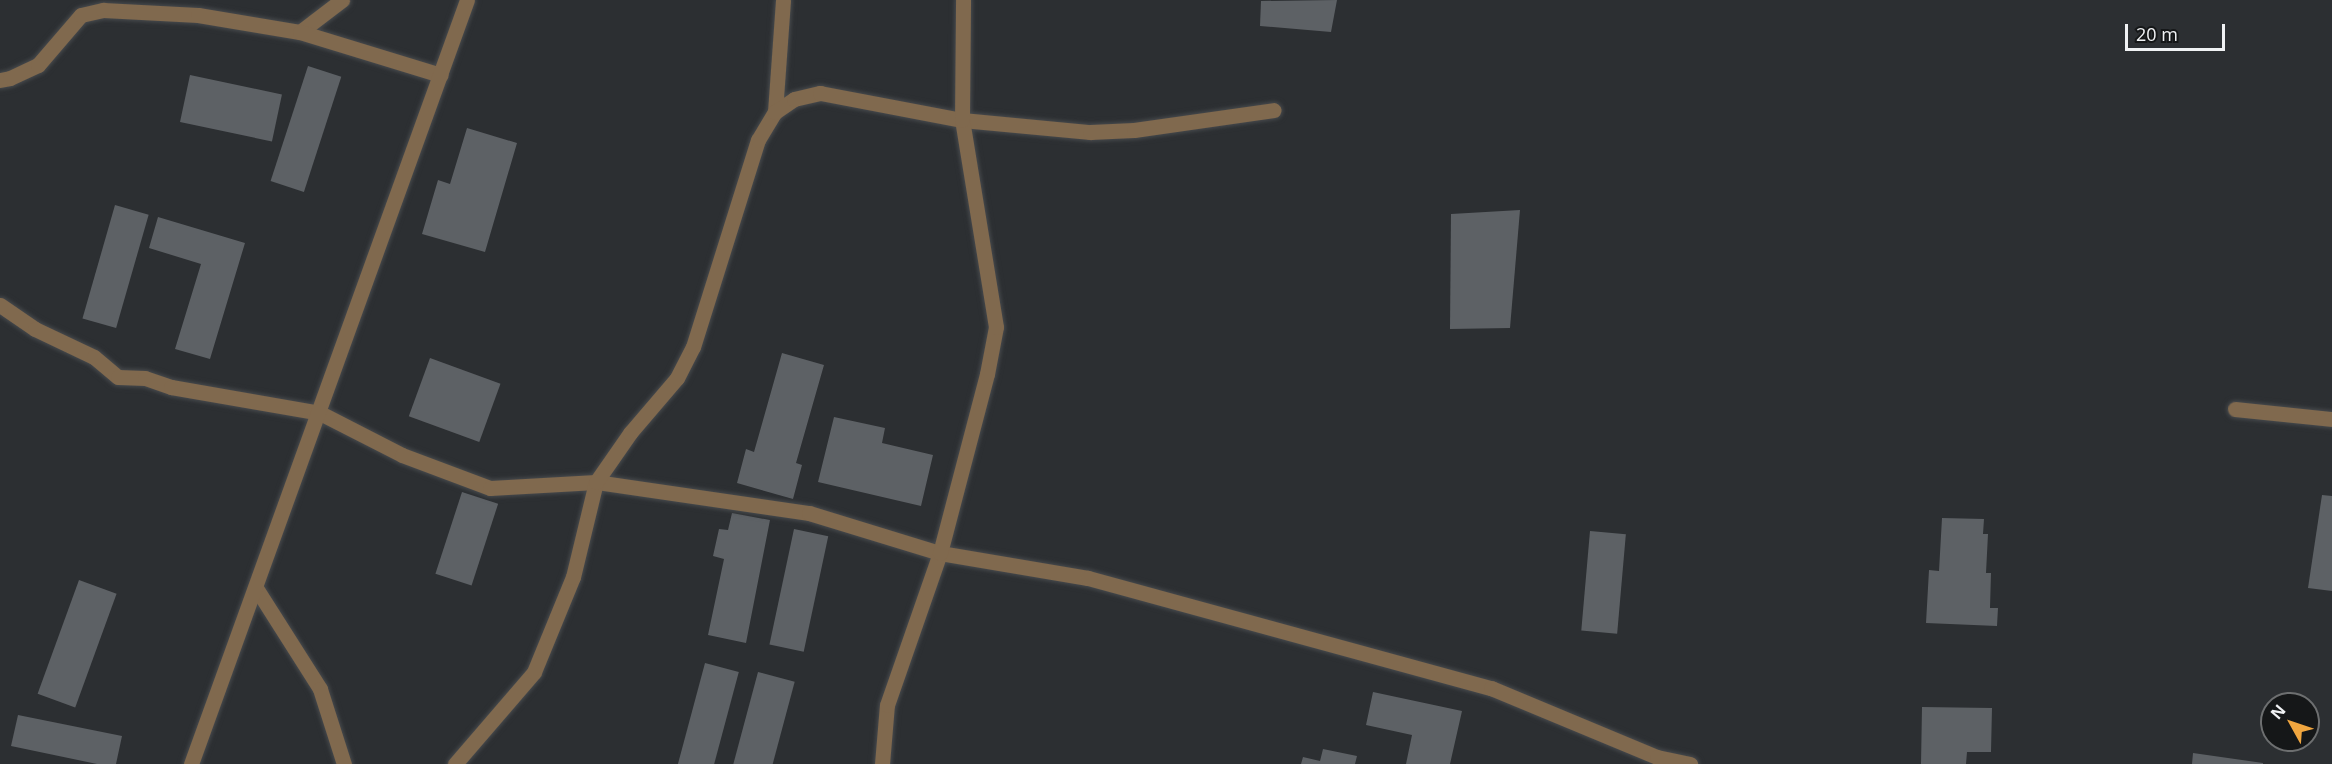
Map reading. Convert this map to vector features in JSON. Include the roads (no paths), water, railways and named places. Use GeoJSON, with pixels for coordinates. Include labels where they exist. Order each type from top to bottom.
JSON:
{"type":"FeatureCollection","features":[{"type":"Feature","properties":{"kind":"street"},"geometry":{"type":"LineString","coordinates":[[300,32],[342,0]]}},
{"type":"Feature","properties":{"kind":"street"},"geometry":{"type":"LineString","coordinates":[[191,764],[320,413],[467,0]]}},
{"type":"Feature","properties":{"kind":"street"},"geometry":{"type":"LineString","coordinates":[[775,112],[783,0]]}},
{"type":"Feature","properties":{"kind":"street"},"geometry":{"type":"LineString","coordinates":[[882,764],[887,705],[940,553],[987,374],[996,327],[962,120],[963,0]]}},
{"type":"Feature","properties":{"kind":"street"},"geometry":{"type":"LineString","coordinates":[[0,80],[10,78],[38,65],[81,15],[103,10],[197,8],[300,32],[441,75]]}},
{"type":"Feature","properties":{"kind":"street"},"geometry":{"type":"LineString","coordinates":[[455,764],[534,672],[573,577],[596,482],[630,433],[677,378],[693,347],[758,140],[775,112],[794,99],[820,93],[962,120],[1090,132],[1134,130],[1274,110]]}},
{"type":"Feature","properties":{"kind":"street"},"geometry":{"type":"LineString","coordinates":[[0,305],[35,329],[94,357],[118,377],[145,378],[171,387],[320,413],[402,455],[490,488],[596,482],[809,513],[940,553],[1088,578],[1491,687],[1657,757],[1690,764]]}},
{"type":"Feature","properties":{"kind":"street"},"geometry":{"type":"LineString","coordinates":[[2235,410],[2332,419]]}},
{"type":"Feature","properties":{"kind":"street"},"geometry":{"type":"LineString","coordinates":[[256,588],[320,689],[344,764]]}}]}
